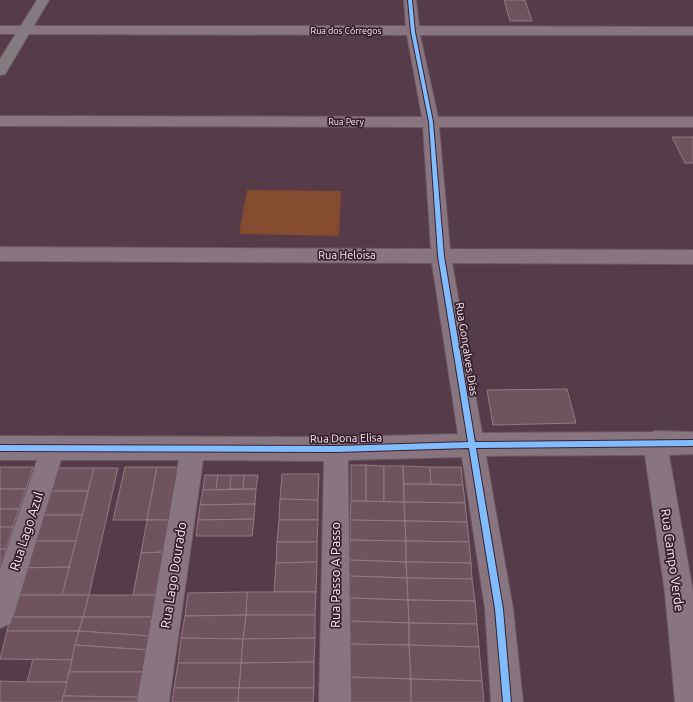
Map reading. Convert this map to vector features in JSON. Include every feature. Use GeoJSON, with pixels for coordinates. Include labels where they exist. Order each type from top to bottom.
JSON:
{"type":"FeatureCollection","features":[{"type":"Feature","properties":{"kind":"main road"},"geometry":{"type":"LineString","coordinates":[[0,48],[30,0]]}},
{"type":"Feature","properties":{"kind":"main road"},"geometry":{"type":"LineString","coordinates":[[0,71],[12,30],[43,0]]}},
{"type":"Feature","properties":{"kind":"street","name":"Rua Gonçalves Días"},"geometry":{"type":"LineString","coordinates":[[410,0],[413,32],[431,122],[441,256],[499,609],[507,702]]}},
{"type":"Feature","properties":{"kind":"street","name":"Rua dos Córregos"},"geometry":{"type":"LineString","coordinates":[[12,30],[413,32],[693,31]]}},
{"type":"Feature","properties":{"kind":"street","name":"Rua Pery"},"geometry":{"type":"LineString","coordinates":[[0,121],[693,122]]}},
{"type":"Feature","properties":{"kind":"street","name":"Rua Heloisa"},"geometry":{"type":"LineString","coordinates":[[0,254],[693,257]]}},
{"type":"Feature","properties":{"kind":"street","name":"Rua Dona Elisa"},"geometry":{"type":"LineString","coordinates":[[0,448],[336,449],[473,445],[655,442],[693,443]]}},
{"type":"Feature","properties":{"kind":"street","name":"Rua Campo Verde"},"geometry":{"type":"LineString","coordinates":[[655,442],[686,595],[691,702]]}},
{"type":"Feature","properties":{"kind":"street","name":"Rua Lago Azul"},"geometry":{"type":"LineString","coordinates":[[0,614],[53,447]]}},
{"type":"Feature","properties":{"kind":"street","name":"Rua Lago Dourado"},"geometry":{"type":"LineString","coordinates":[[153,702],[193,448]]}},
{"type":"Feature","properties":{"kind":"street","name":"Rua Passo A Passo"},"geometry":{"type":"LineString","coordinates":[[335,702],[336,449]]}},
{"type":"Feature","properties":{"kind":"shaded area"},"geometry":{"type":"Polygon","coordinates":[[[247,190],[341,191],[339,236],[239,234],[247,190]]]}},
{"type":"Feature","properties":{"kind":"building"},"geometry":{"type":"Polygon","coordinates":[[[504,0],[525,0],[532,21],[510,21],[504,0]]]}},
{"type":"Feature","properties":{"kind":"building"},"geometry":{"type":"Polygon","coordinates":[[[672,137],[693,137],[693,163],[685,163],[672,137]]]}},
{"type":"Feature","properties":{"kind":"building"},"geometry":{"type":"Polygon","coordinates":[[[567,389],[576,423],[493,425],[487,390],[567,389]]]}},
{"type":"Feature","properties":{"kind":"building"},"geometry":{"type":"Polygon","coordinates":[[[351,465],[366,465],[366,501],[351,501],[351,465]]]}},
{"type":"Feature","properties":{"kind":"building"},"geometry":{"type":"Polygon","coordinates":[[[366,465],[384,466],[384,502],[366,501],[366,465]]]}},
{"type":"Feature","properties":{"kind":"building"},"geometry":{"type":"Polygon","coordinates":[[[384,466],[403,466],[404,502],[384,502],[384,466]]]}},
{"type":"Feature","properties":{"kind":"building"},"geometry":{"type":"Polygon","coordinates":[[[403,466],[430,467],[431,484],[404,484],[403,466]]]}},
{"type":"Feature","properties":{"kind":"building"},"geometry":{"type":"Polygon","coordinates":[[[0,467],[33,467],[26,489],[0,489],[0,467]]]}},
{"type":"Feature","properties":{"kind":"building"},"geometry":{"type":"Polygon","coordinates":[[[125,467],[157,467],[147,520],[113,520],[125,467]]]}},
{"type":"Feature","properties":{"kind":"building"},"geometry":{"type":"Polygon","coordinates":[[[157,467],[178,467],[170,520],[147,520],[157,467]]]}},
{"type":"Feature","properties":{"kind":"building"},"geometry":{"type":"Polygon","coordinates":[[[430,467],[461,467],[463,485],[431,484],[430,467]]]}},
{"type":"Feature","properties":{"kind":"building"},"geometry":{"type":"Polygon","coordinates":[[[51,468],[94,468],[88,491],[44,491],[51,468]]]}},
{"type":"Feature","properties":{"kind":"building"},"geometry":{"type":"Polygon","coordinates":[[[94,468],[118,468],[89,595],[62,595],[94,468]]]}},
{"type":"Feature","properties":{"kind":"building"},"geometry":{"type":"Polygon","coordinates":[[[282,474],[319,474],[318,500],[280,499],[282,474]]]}},
{"type":"Feature","properties":{"kind":"building"},"geometry":{"type":"Polygon","coordinates":[[[205,475],[218,475],[216,490],[203,490],[205,475]]]}},
{"type":"Feature","properties":{"kind":"building"},"geometry":{"type":"Polygon","coordinates":[[[218,475],[231,475],[230,489],[216,490],[218,475]]]}},
{"type":"Feature","properties":{"kind":"building"},"geometry":{"type":"Polygon","coordinates":[[[231,475],[244,475],[243,489],[230,489],[231,475]]]}},
{"type":"Feature","properties":{"kind":"building"},"geometry":{"type":"Polygon","coordinates":[[[244,475],[258,475],[256,489],[243,489],[244,475]]]}},
{"type":"Feature","properties":{"kind":"building"},"geometry":{"type":"Polygon","coordinates":[[[404,484],[463,485],[465,503],[404,502],[404,484]]]}},
{"type":"Feature","properties":{"kind":"building"},"geometry":{"type":"Polygon","coordinates":[[[0,489],[26,489],[19,509],[0,509],[0,489]]]}},
{"type":"Feature","properties":{"kind":"building"},"geometry":{"type":"Polygon","coordinates":[[[256,489],[255,504],[200,505],[203,490],[256,489]]]}},
{"type":"Feature","properties":{"kind":"building"},"geometry":{"type":"Polygon","coordinates":[[[44,491],[88,491],[82,515],[36,515],[44,491]]]}},
{"type":"Feature","properties":{"kind":"building"},"geometry":{"type":"Polygon","coordinates":[[[280,499],[318,500],[318,520],[279,520],[280,499]]]}},
{"type":"Feature","properties":{"kind":"building"},"geometry":{"type":"Polygon","coordinates":[[[351,501],[404,502],[405,521],[350,520],[351,501]]]}},
{"type":"Feature","properties":{"kind":"building"},"geometry":{"type":"Polygon","coordinates":[[[404,502],[465,503],[467,522],[405,521],[404,502]]]}},
{"type":"Feature","properties":{"kind":"building"},"geometry":{"type":"Polygon","coordinates":[[[255,504],[254,519],[198,520],[200,505],[255,504]]]}},
{"type":"Feature","properties":{"kind":"building"},"geometry":{"type":"Polygon","coordinates":[[[0,509],[19,509],[13,527],[0,527],[0,509]]]}},
{"type":"Feature","properties":{"kind":"building"},"geometry":{"type":"Polygon","coordinates":[[[36,515],[82,515],[76,541],[29,541],[36,515]]]}},
{"type":"Feature","properties":{"kind":"building"},"geometry":{"type":"Polygon","coordinates":[[[254,519],[252,536],[196,536],[198,520],[254,519]]]}},
{"type":"Feature","properties":{"kind":"building"},"geometry":{"type":"Polygon","coordinates":[[[147,520],[170,520],[164,552],[141,553],[147,520]]]}},
{"type":"Feature","properties":{"kind":"building"},"geometry":{"type":"Polygon","coordinates":[[[279,520],[318,520],[317,542],[277,542],[279,520]]]}},
{"type":"Feature","properties":{"kind":"building"},"geometry":{"type":"Polygon","coordinates":[[[350,520],[405,521],[406,541],[350,540],[350,520]]]}},
{"type":"Feature","properties":{"kind":"building"},"geometry":{"type":"Polygon","coordinates":[[[405,521],[467,522],[469,542],[406,541],[405,521]]]}},
{"type":"Feature","properties":{"kind":"building"},"geometry":{"type":"Polygon","coordinates":[[[0,527],[13,527],[6,549],[0,549],[0,527]]]}},
{"type":"Feature","properties":{"kind":"building"},"geometry":{"type":"Polygon","coordinates":[[[350,540],[406,541],[406,562],[349,560],[350,540]]]}},
{"type":"Feature","properties":{"kind":"building"},"geometry":{"type":"Polygon","coordinates":[[[29,541],[76,541],[69,567],[21,568],[29,541]]]}},
{"type":"Feature","properties":{"kind":"building"},"geometry":{"type":"Polygon","coordinates":[[[406,541],[469,542],[471,563],[406,562],[406,541]]]}},
{"type":"Feature","properties":{"kind":"building"},"geometry":{"type":"Polygon","coordinates":[[[277,542],[317,542],[317,562],[276,563],[277,542]]]}},
{"type":"Feature","properties":{"kind":"building"},"geometry":{"type":"Polygon","coordinates":[[[0,549],[6,549],[0,568],[0,549]]]}},
{"type":"Feature","properties":{"kind":"building"},"geometry":{"type":"Polygon","coordinates":[[[164,552],[157,595],[133,595],[141,553],[164,552]]]}},
{"type":"Feature","properties":{"kind":"building"},"geometry":{"type":"Polygon","coordinates":[[[349,560],[406,562],[407,578],[349,576],[349,560]]]}},
{"type":"Feature","properties":{"kind":"building"},"geometry":{"type":"Polygon","coordinates":[[[317,562],[316,592],[274,592],[276,563],[317,562]]]}},
{"type":"Feature","properties":{"kind":"building"},"geometry":{"type":"Polygon","coordinates":[[[406,562],[471,563],[472,579],[407,578],[406,562]]]}},
{"type":"Feature","properties":{"kind":"building"},"geometry":{"type":"Polygon","coordinates":[[[69,567],[62,595],[13,595],[21,568],[69,567]]]}},
{"type":"Feature","properties":{"kind":"building"},"geometry":{"type":"Polygon","coordinates":[[[349,576],[407,578],[408,600],[349,598],[349,576]]]}},
{"type":"Feature","properties":{"kind":"building"},"geometry":{"type":"Polygon","coordinates":[[[407,578],[472,579],[475,601],[408,600],[407,578]]]}},
{"type":"Feature","properties":{"kind":"building"},"geometry":{"type":"Polygon","coordinates":[[[247,592],[316,592],[315,615],[246,615],[247,592]]]}},
{"type":"Feature","properties":{"kind":"building"},"geometry":{"type":"Polygon","coordinates":[[[247,592],[246,615],[185,616],[188,593],[247,592]]]}},
{"type":"Feature","properties":{"kind":"building"},"geometry":{"type":"Polygon","coordinates":[[[13,595],[89,595],[83,617],[6,617],[13,595]]]}},
{"type":"Feature","properties":{"kind":"building"},"geometry":{"type":"Polygon","coordinates":[[[89,595],[157,595],[154,617],[83,617],[89,595]]]}},
{"type":"Feature","properties":{"kind":"building"},"geometry":{"type":"Polygon","coordinates":[[[349,598],[408,600],[409,623],[348,621],[349,598]]]}},
{"type":"Feature","properties":{"kind":"building"},"geometry":{"type":"Polygon","coordinates":[[[408,600],[475,601],[477,624],[409,623],[408,600]]]}},
{"type":"Feature","properties":{"kind":"building"},"geometry":{"type":"Polygon","coordinates":[[[246,615],[315,615],[315,638],[243,639],[246,615]]]}},
{"type":"Feature","properties":{"kind":"building"},"geometry":{"type":"Polygon","coordinates":[[[246,615],[243,639],[181,638],[185,616],[246,615]]]}},
{"type":"Feature","properties":{"kind":"building"},"geometry":{"type":"Polygon","coordinates":[[[11,617],[83,617],[79,631],[7,631],[11,617]]]}},
{"type":"Feature","properties":{"kind":"building"},"geometry":{"type":"Polygon","coordinates":[[[83,617],[154,617],[150,636],[79,631],[83,617]]]}},
{"type":"Feature","properties":{"kind":"building"},"geometry":{"type":"Polygon","coordinates":[[[348,621],[409,623],[409,645],[348,644],[348,621]]]}},
{"type":"Feature","properties":{"kind":"building"},"geometry":{"type":"Polygon","coordinates":[[[409,623],[477,624],[479,647],[409,645],[409,623]]]}},
{"type":"Feature","properties":{"kind":"building"},"geometry":{"type":"Polygon","coordinates":[[[7,631],[79,631],[72,660],[0,659],[7,631]]]}},
{"type":"Feature","properties":{"kind":"building"},"geometry":{"type":"Polygon","coordinates":[[[79,631],[150,636],[148,650],[75,645],[79,631]]]}},
{"type":"Feature","properties":{"kind":"building"},"geometry":{"type":"Polygon","coordinates":[[[181,638],[243,639],[241,663],[178,663],[181,638]]]}},
{"type":"Feature","properties":{"kind":"building"},"geometry":{"type":"Polygon","coordinates":[[[315,638],[314,662],[241,663],[243,639],[315,638]]]}},
{"type":"Feature","properties":{"kind":"building"},"geometry":{"type":"Polygon","coordinates":[[[348,644],[409,645],[411,679],[348,677],[348,644]]]}},
{"type":"Feature","properties":{"kind":"building"},"geometry":{"type":"Polygon","coordinates":[[[75,645],[148,650],[144,672],[69,672],[75,645]]]}},
{"type":"Feature","properties":{"kind":"building"},"geometry":{"type":"Polygon","coordinates":[[[409,645],[479,647],[482,681],[411,679],[409,645]]]}},
{"type":"Feature","properties":{"kind":"building"},"geometry":{"type":"Polygon","coordinates":[[[33,659],[72,660],[67,682],[27,682],[33,659]]]}},
{"type":"Feature","properties":{"kind":"building"},"geometry":{"type":"Polygon","coordinates":[[[314,662],[314,688],[239,688],[241,663],[314,662]]]}},
{"type":"Feature","properties":{"kind":"building"},"geometry":{"type":"Polygon","coordinates":[[[178,663],[241,663],[239,688],[174,688],[178,663]]]}},
{"type":"Feature","properties":{"kind":"building"},"geometry":{"type":"Polygon","coordinates":[[[69,672],[144,672],[139,697],[63,696],[69,672]]]}},
{"type":"Feature","properties":{"kind":"building"},"geometry":{"type":"Polygon","coordinates":[[[348,677],[411,679],[411,702],[347,702],[348,677]]]}},
{"type":"Feature","properties":{"kind":"building"},"geometry":{"type":"Polygon","coordinates":[[[411,679],[482,681],[484,702],[411,702],[411,679]]]}},
{"type":"Feature","properties":{"kind":"building"},"geometry":{"type":"Polygon","coordinates":[[[0,681],[67,682],[62,702],[0,702],[0,681]]]}},
{"type":"Feature","properties":{"kind":"building"},"geometry":{"type":"Polygon","coordinates":[[[174,688],[239,688],[238,702],[172,702],[174,688]]]}},
{"type":"Feature","properties":{"kind":"building"},"geometry":{"type":"Polygon","coordinates":[[[239,688],[314,688],[313,702],[238,702],[239,688]]]}},
{"type":"Feature","properties":{"kind":"building"},"geometry":{"type":"Polygon","coordinates":[[[63,696],[139,697],[138,702],[62,702],[63,696]]]}},
{"type":"Feature","properties":{"kind":"cycle path"},"geometry":{"type":"LineString","coordinates":[[410,0],[413,32],[431,122],[441,256],[499,609],[507,702]]}},
{"type":"Feature","properties":{"kind":"cycle path"},"geometry":{"type":"LineString","coordinates":[[0,448],[336,449],[473,445],[693,443]]}}]}
